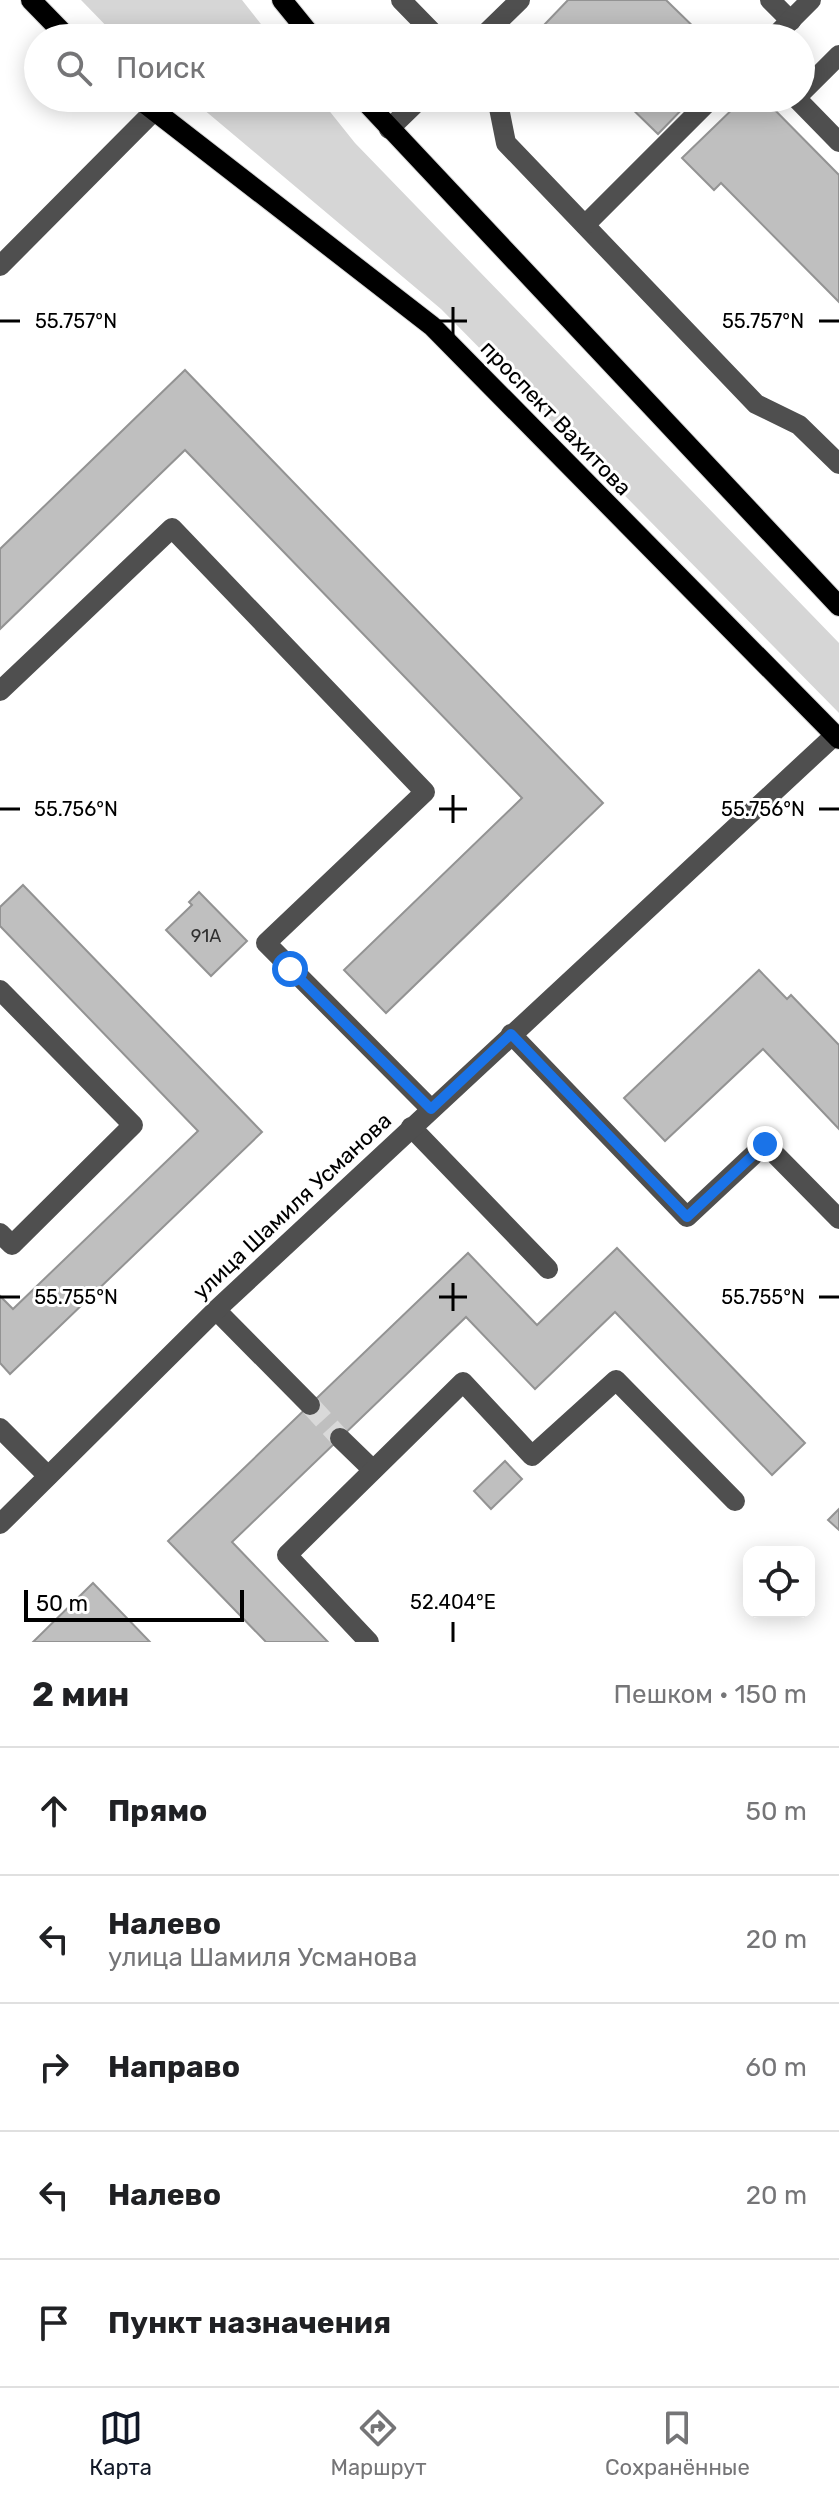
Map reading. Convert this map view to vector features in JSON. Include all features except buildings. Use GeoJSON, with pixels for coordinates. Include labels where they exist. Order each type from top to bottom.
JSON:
{"type":"FeatureCollection","features":[{"type":"Feature","properties":{"kind":"main road"},"geometry":{"type":"LineString","coordinates":[[31,0],[54,24]]}},
{"type":"Feature","properties":{"kind":"main road"},"geometry":{"type":"LineString","coordinates":[[282,0],[302,24]]}},
{"type":"Feature","properties":{"kind":"main road","name":"проспект Вахитова"},"geometry":{"type":"LineString","coordinates":[[155,112],[432,326],[837,737]]}},
{"type":"Feature","properties":{"kind":"main road"},"geometry":{"type":"LineString","coordinates":[[374,112],[839,606]]}},
{"type":"Feature","properties":{"kind":"street"},"geometry":{"type":"LineString","coordinates":[[401,0],[424,24]]}},
{"type":"Feature","properties":{"kind":"street"},"geometry":{"type":"LineString","coordinates":[[495,24],[520,0]]}},
{"type":"Feature","properties":{"kind":"street"},"geometry":{"type":"LineString","coordinates":[[770,0],[791,21]]}},
{"type":"Feature","properties":{"kind":"street"},"geometry":{"type":"LineString","coordinates":[[788,24],[811,0]]}},
{"type":"Feature","properties":{"kind":"street"},"geometry":{"type":"LineString","coordinates":[[815,79],[839,55]]}},
{"type":"Feature","properties":{"kind":"street"},"geometry":{"type":"LineString","coordinates":[[0,266],[140,112]]}},
{"type":"Feature","properties":{"kind":"street"},"geometry":{"type":"LineString","coordinates":[[389,129],[407,112]]}},
{"type":"Feature","properties":{"kind":"street"},"geometry":{"type":"LineString","coordinates":[[500,112],[506,143],[756,404],[799,425],[839,464]]}},
{"type":"Feature","properties":{"kind":"street"},"geometry":{"type":"LineString","coordinates":[[585,225],[698,112]]}},
{"type":"Feature","properties":{"kind":"street"},"geometry":{"type":"LineString","coordinates":[[810,112],[839,142]]}},
{"type":"Feature","properties":{"kind":"street"},"geometry":{"type":"LineString","coordinates":[[0,691],[172,528],[425,792],[266,943],[431,1109]]}},
{"type":"Feature","properties":{"kind":"street","name":"улица Шамиля Усманова"},"geometry":{"type":"LineString","coordinates":[[0,1524],[216,1310],[511,1034],[837,737]]}},
{"type":"Feature","properties":{"kind":"street"},"geometry":{"type":"LineString","coordinates":[[0,990],[133,1125],[12,1245],[0,1233]]}},
{"type":"Feature","properties":{"kind":"street"},"geometry":{"type":"LineString","coordinates":[[511,1034],[687,1217],[765,1144],[839,1219]]}},
{"type":"Feature","properties":{"kind":"street"},"geometry":{"type":"LineString","coordinates":[[411,1127],[548,1269]]}},
{"type":"Feature","properties":{"kind":"street"},"geometry":{"type":"LineString","coordinates":[[216,1310],[310,1405]]}},
{"type":"Feature","properties":{"kind":"street"},"geometry":{"type":"LineString","coordinates":[[369,1642],[287,1555],[463,1382],[532,1456],[616,1380],[735,1501]]}},
{"type":"Feature","properties":{"kind":"street"},"geometry":{"type":"LineString","coordinates":[[0,1428],[48,1476]]}},
{"type":"Feature","properties":{"kind":"street"},"geometry":{"type":"LineString","coordinates":[[340,1438],[373,1470]]}},
{"type":"Feature","properties":{"kind":"shaded area"},"geometry":{"type":"Polygon","coordinates":[[[81,0],[242,0],[261,24],[104,24],[81,0]]]}},
{"type":"Feature","properties":{"kind":"shaded area"},"geometry":{"type":"Polygon","coordinates":[[[207,112],[330,112],[355,143],[839,643],[839,713],[441,309],[207,112]]]}},
{"type":"Feature","properties":{"kind":"tunnel"},"geometry":{"type":"LineString","coordinates":[[310,1405],[340,1438]]}},
{"type":"Feature","properties":{"kind":"route"},"geometry":{"type":"LineString","coordinates":[[290,969],[431,1109],[511,1034],[687,1217],[765,1144]]}}]}
